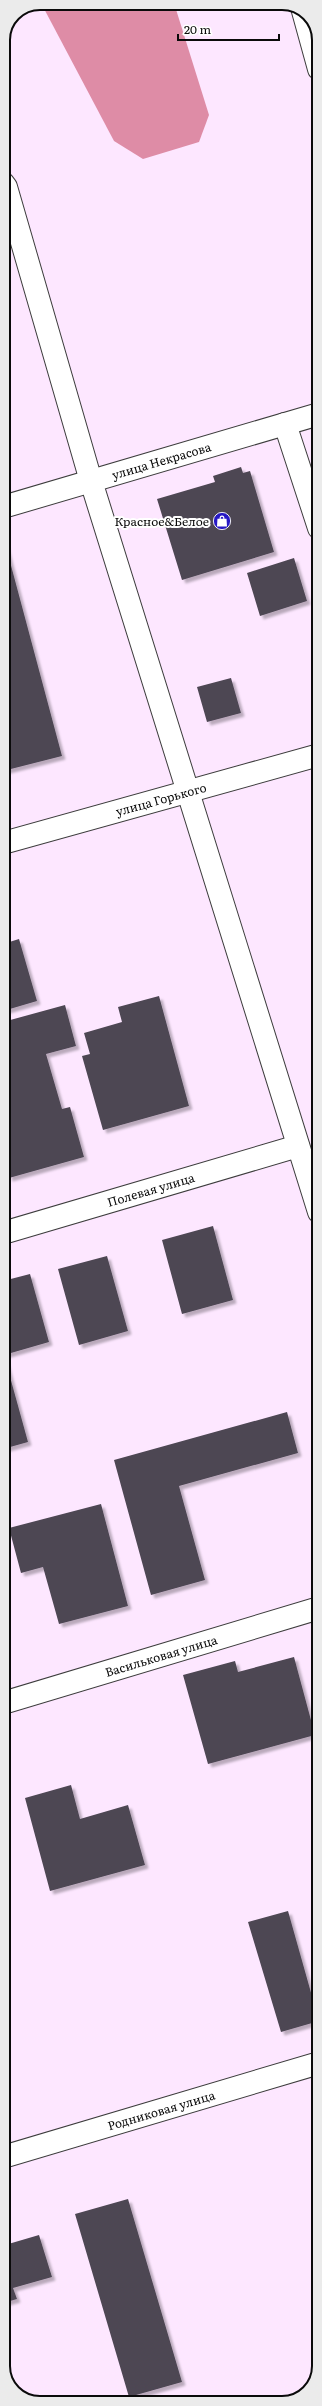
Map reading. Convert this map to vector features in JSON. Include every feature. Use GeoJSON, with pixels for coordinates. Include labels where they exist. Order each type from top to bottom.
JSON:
{"type":"FeatureCollection","features":[{"type":"Feature","properties":{"kind":"street"},"geometry":{"type":"LineString","coordinates":[[306,22],[312,44]]}},
{"type":"Feature","properties":{"kind":"street"},"geometry":{"type":"LineString","coordinates":[[10,202],[91,481],[312,1190]]}},
{"type":"Feature","properties":{"kind":"street","name":"улица Некрасова"},"geometry":{"type":"LineString","coordinates":[[10,505],[312,416]]}},
{"type":"Feature","properties":{"kind":"street"},"geometry":{"type":"LineString","coordinates":[[284,424],[312,507]]}},
{"type":"Feature","properties":{"kind":"street","name":"улица Горького"},"geometry":{"type":"LineString","coordinates":[[10,841],[312,757]]}},
{"type":"Feature","properties":{"kind":"street","name":"Полевая улица"},"geometry":{"type":"LineString","coordinates":[[10,1231],[298,1146]]}},
{"type":"Feature","properties":{"kind":"street","name":"Васильковая улица"},"geometry":{"type":"LineString","coordinates":[[10,1702],[312,1610]]}},
{"type":"Feature","properties":{"kind":"street","name":"Родниковая улица"},"geometry":{"type":"LineString","coordinates":[[10,2155],[312,2065]]}},
{"type":"Feature","properties":{"kind":"shaded area"},"geometry":{"type":"Polygon","coordinates":[[[45,10],[176,10],[209,115],[199,142],[143,159],[114,141],[45,10]]]}},
{"type":"Feature","properties":{"kind":"building"},"geometry":{"type":"Polygon","coordinates":[[[241,467],[243,473],[250,471],[274,552],[182,580],[157,499],[215,482],[213,476],[241,467]]]}},
{"type":"Feature","properties":{"kind":"building"},"geometry":{"type":"Polygon","coordinates":[[[294,558],[307,601],[260,616],[247,573],[294,558]]]}},
{"type":"Feature","properties":{"kind":"building"},"geometry":{"type":"Polygon","coordinates":[[[10,562],[62,756],[10,769],[10,562]]]}},
{"type":"Feature","properties":{"kind":"building"},"geometry":{"type":"Polygon","coordinates":[[[231,678],[241,713],[207,722],[197,687],[231,678]]]}},
{"type":"Feature","properties":{"kind":"building"},"geometry":{"type":"Polygon","coordinates":[[[19,939],[37,1001],[10,1009],[10,942],[19,939]]]}},
{"type":"Feature","properties":{"kind":"building"},"geometry":{"type":"Polygon","coordinates":[[[159,996],[189,1106],[103,1130],[82,1056],[90,1054],[84,1033],[122,1022],[118,1007],[159,996]]]}},
{"type":"Feature","properties":{"kind":"building"},"geometry":{"type":"Polygon","coordinates":[[[65,1005],[76,1046],[46,1054],[62,1109],[70,1107],[84,1157],[10,1178],[10,1020],[65,1005]]]}},
{"type":"Feature","properties":{"kind":"building"},"geometry":{"type":"Polygon","coordinates":[[[213,1226],[233,1300],[182,1314],[162,1240],[213,1226]]]}},
{"type":"Feature","properties":{"kind":"building"},"geometry":{"type":"Polygon","coordinates":[[[107,1256],[128,1331],[79,1345],[58,1269],[107,1256]]]}},
{"type":"Feature","properties":{"kind":"building"},"geometry":{"type":"Polygon","coordinates":[[[30,1274],[49,1342],[10,1353],[10,1279],[30,1274]]]}},
{"type":"Feature","properties":{"kind":"building"},"geometry":{"type":"Polygon","coordinates":[[[10,1377],[28,1442],[10,1447],[10,1377]]]}},
{"type":"Feature","properties":{"kind":"building"},"geometry":{"type":"Polygon","coordinates":[[[287,1412],[298,1453],[179,1486],[205,1580],[151,1595],[114,1460],[287,1412]]]}},
{"type":"Feature","properties":{"kind":"building"},"geometry":{"type":"Polygon","coordinates":[[[101,1504],[128,1606],[59,1624],[43,1567],[21,1573],[10,1528],[101,1504]]]}},
{"type":"Feature","properties":{"kind":"building"},"geometry":{"type":"Polygon","coordinates":[[[294,1657],[312,1724],[312,1736],[208,1764],[183,1675],[235,1661],[238,1672],[294,1657]]]}},
{"type":"Feature","properties":{"kind":"building"},"geometry":{"type":"Polygon","coordinates":[[[71,1785],[80,1819],[128,1805],[145,1865],[50,1891],[25,1798],[71,1785]]]}},
{"type":"Feature","properties":{"kind":"building"},"geometry":{"type":"Polygon","coordinates":[[[288,1911],[312,1996],[312,2023],[281,2032],[248,1922],[288,1911]]]}},
{"type":"Feature","properties":{"kind":"building"},"geometry":{"type":"Polygon","coordinates":[[[128,2199],[182,2382],[129,2396],[75,2214],[128,2199]]]}},
{"type":"Feature","properties":{"kind":"building"},"geometry":{"type":"Polygon","coordinates":[[[39,2235],[52,2277],[13,2288],[17,2299],[10,2301],[10,2244],[39,2235]]]}},
{"type":"Feature","properties":{"kind":"place","name":"Красное&Белое"},"geometry":{"type":"Point","coordinates":[222,521]}}]}
